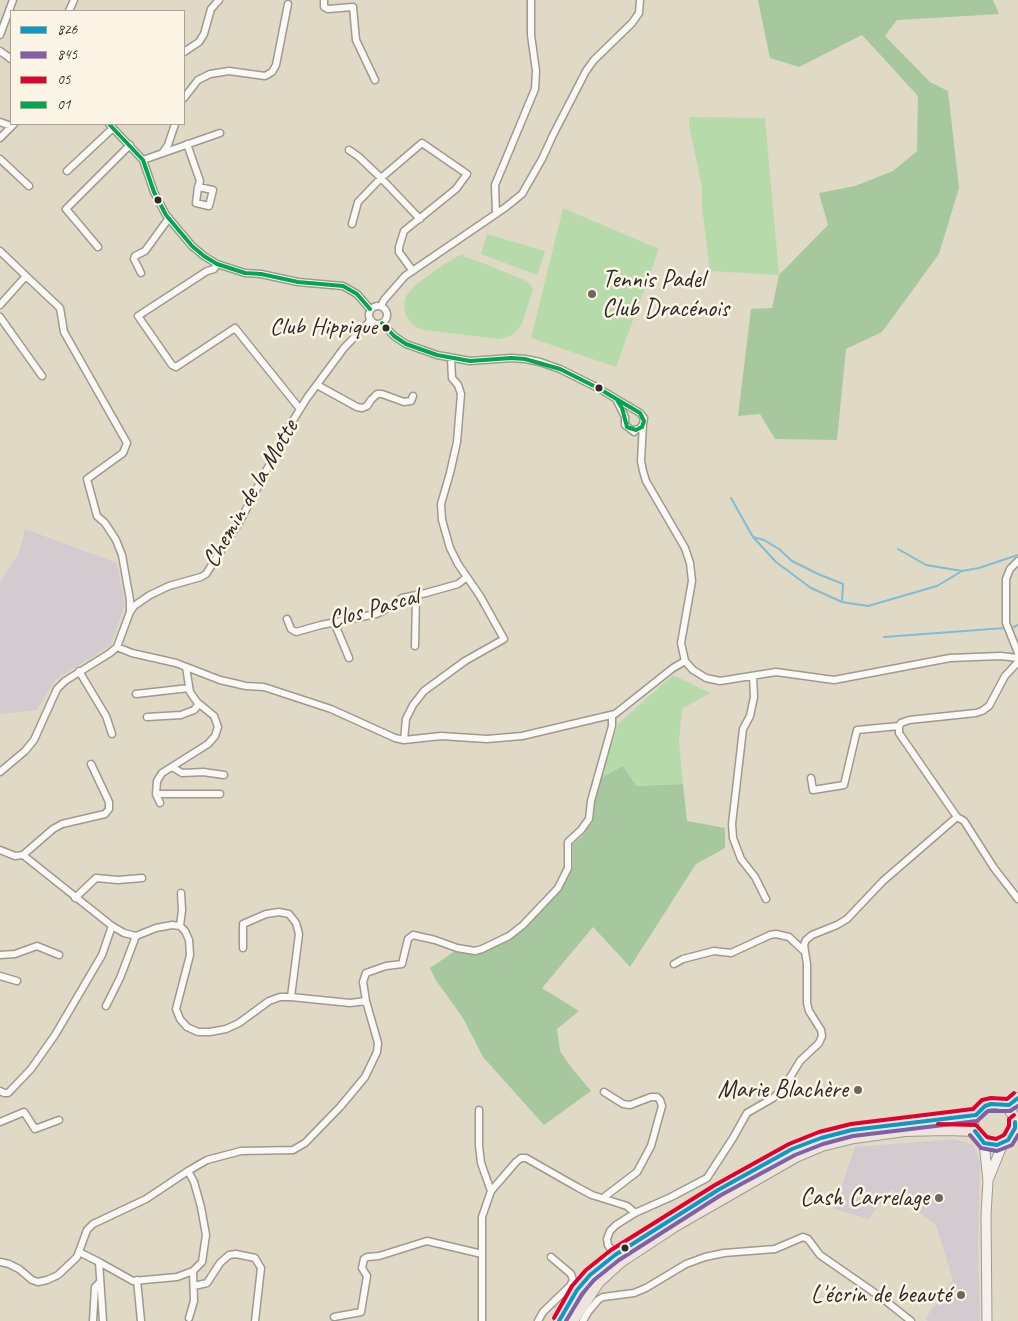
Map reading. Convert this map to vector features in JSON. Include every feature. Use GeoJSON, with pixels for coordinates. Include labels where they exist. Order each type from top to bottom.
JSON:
{"type":"FeatureCollection","features":[{"type":"Feature","properties":{"kind":"main road"},"geometry":{"type":"LineString","coordinates":[[1003,1106],[1018,1098]]}},
{"type":"Feature","properties":{"kind":"main road"},"geometry":{"type":"LineString","coordinates":[[987,1321],[986,1215],[988,1181],[984,1143],[975,1131],[974,1120],[976,1115],[985,1106],[991,1104],[1003,1106],[1009,1110],[1016,1120],[1012,1134],[1003,1143],[988,1181]]}},
{"type":"Feature","properties":{"kind":"main road"},"geometry":{"type":"LineString","coordinates":[[559,1321],[577,1290],[590,1275],[615,1255],[718,1190],[792,1149],[852,1130],[976,1115]]}},
{"type":"Feature","properties":{"kind":"main road"},"geometry":{"type":"LineString","coordinates":[[573,1321],[583,1303],[599,1282],[621,1262],[674,1227],[796,1157],[822,1146],[854,1138],[905,1131],[975,1131]]}},
{"type":"Feature","properties":{"kind":"main road"},"geometry":{"type":"LineString","coordinates":[[984,1143],[990,1145],[1003,1143]]}},
{"type":"Feature","properties":{"kind":"street"},"geometry":{"type":"LineString","coordinates":[[0,35],[13,0]]}},
{"type":"Feature","properties":{"kind":"street"},"geometry":{"type":"LineString","coordinates":[[185,51],[199,42],[204,34],[211,9],[219,0]]}},
{"type":"Feature","properties":{"kind":"street"},"geometry":{"type":"LineString","coordinates":[[324,0],[324,7],[328,9],[353,7],[356,40],[375,80]]}},
{"type":"Feature","properties":{"kind":"street"},"geometry":{"type":"LineString","coordinates":[[496,214],[495,185],[535,89],[536,71],[531,35],[531,0]]}},
{"type":"Feature","properties":{"kind":"street"},"geometry":{"type":"LineString","coordinates":[[381,306],[395,287],[412,270],[496,214],[522,194],[542,159],[586,71],[594,60],[632,23],[639,13],[640,0]]}},
{"type":"Feature","properties":{"kind":"street"},"geometry":{"type":"LineString","coordinates":[[185,97],[198,80],[210,74],[229,71],[265,76],[272,72],[276,65],[288,4]]}},
{"type":"Feature","properties":{"kind":"street"},"geometry":{"type":"LineString","coordinates":[[0,138],[12,125]]}},
{"type":"Feature","properties":{"kind":"street"},"geometry":{"type":"LineString","coordinates":[[163,153],[168,145],[175,125]]}},
{"type":"Feature","properties":{"kind":"street"},"geometry":{"type":"LineString","coordinates":[[67,171],[111,126],[143,160],[154,192],[169,218],[192,246],[217,264],[245,273],[261,274],[298,282],[343,286],[357,294],[370,310]]}},
{"type":"Feature","properties":{"kind":"street"},"geometry":{"type":"LineString","coordinates":[[143,160],[220,133]]}},
{"type":"Feature","properties":{"kind":"street"},"geometry":{"type":"LineString","coordinates":[[352,224],[358,202],[381,178],[422,143],[467,174],[456,189],[404,231],[399,252],[412,270]]}},
{"type":"Feature","properties":{"kind":"street"},"geometry":{"type":"LineString","coordinates":[[187,144],[200,180],[198,187]]}},
{"type":"Feature","properties":{"kind":"street"},"geometry":{"type":"LineString","coordinates":[[98,247],[66,209],[130,145]]}},
{"type":"Feature","properties":{"kind":"street"},"geometry":{"type":"LineString","coordinates":[[349,150],[381,178],[420,218]]}},
{"type":"Feature","properties":{"kind":"street"},"geometry":{"type":"LineString","coordinates":[[0,159],[29,186]]}},
{"type":"Feature","properties":{"kind":"street"},"geometry":{"type":"LineString","coordinates":[[141,273],[134,259],[135,256],[145,251],[169,218]]}},
{"type":"Feature","properties":{"kind":"street"},"geometry":{"type":"LineString","coordinates":[[0,251],[60,308],[64,332],[127,443],[123,452],[87,479],[98,516],[106,523],[122,555],[130,600],[130,612]]}},
{"type":"Feature","properties":{"kind":"street"},"geometry":{"type":"LineString","coordinates":[[217,264],[214,269],[207,271],[138,316],[172,365],[176,367],[235,328],[300,408]]}},
{"type":"Feature","properties":{"kind":"street"},"geometry":{"type":"LineString","coordinates":[[0,305],[26,276]]}},
{"type":"Feature","properties":{"kind":"street"},"geometry":{"type":"LineString","coordinates":[[375,306],[381,306],[387,313],[386,319],[382,323],[370,320],[370,310],[375,306]]}},
{"type":"Feature","properties":{"kind":"street"},"geometry":{"type":"LineString","coordinates":[[0,317],[42,376]]}},
{"type":"Feature","properties":{"kind":"street","name":"Chemin de la Motte"},"geometry":{"type":"LineString","coordinates":[[117,646],[134,606],[150,595],[169,586],[206,574],[222,552],[240,521],[300,408],[344,348],[370,320]]}},
{"type":"Feature","properties":{"kind":"street"},"geometry":{"type":"LineString","coordinates":[[382,323],[394,336],[406,344],[422,351],[451,359],[470,361],[511,358],[540,362],[560,369],[598,388],[643,415],[641,462],[646,480],[684,548],[690,563],[692,581],[681,643],[685,661],[693,670],[706,678],[720,681],[776,672],[834,680],[950,658],[1001,656],[1018,658]]}},
{"type":"Feature","properties":{"kind":"street"},"geometry":{"type":"LineString","coordinates":[[404,740],[406,720],[413,705],[424,691],[465,661],[504,639],[468,577],[458,564],[450,548],[442,520],[441,504],[457,442],[461,394],[452,378],[451,359]]}},
{"type":"Feature","properties":{"kind":"street"},"geometry":{"type":"LineString","coordinates":[[317,385],[362,408],[367,406],[377,394],[404,402],[410,401],[413,396]]}},
{"type":"Feature","properties":{"kind":"street"},"geometry":{"type":"LineString","coordinates":[[616,400],[622,408],[625,425],[633,430],[642,443]]}},
{"type":"Feature","properties":{"kind":"street"},"geometry":{"type":"LineString","coordinates":[[625,417],[631,411],[638,411]]}},
{"type":"Feature","properties":{"kind":"street"},"geometry":{"type":"LineString","coordinates":[[633,430],[639,429],[643,424]]}},
{"type":"Feature","properties":{"kind":"street"},"geometry":{"type":"LineString","coordinates":[[1018,561],[1010,569],[1006,579],[1006,623],[1018,653]]}},
{"type":"Feature","properties":{"kind":"street","name":"Clos Pascal"},"geometry":{"type":"LineString","coordinates":[[287,619],[291,630],[296,632],[376,614],[402,598],[458,584],[468,577]]}},
{"type":"Feature","properties":{"kind":"street"},"geometry":{"type":"LineString","coordinates":[[415,646],[416,596]]}},
{"type":"Feature","properties":{"kind":"street"},"geometry":{"type":"LineString","coordinates":[[334,622],[349,658]]}},
{"type":"Feature","properties":{"kind":"street"},"geometry":{"type":"LineString","coordinates":[[0,772],[25,752],[34,740],[57,689],[79,671],[110,653],[117,646],[132,653],[154,656],[220,680],[246,686],[264,687],[331,709],[395,738],[404,740],[441,736],[486,739],[522,736],[612,715],[628,705],[673,668],[685,661]]}},
{"type":"Feature","properties":{"kind":"street"},"geometry":{"type":"LineString","coordinates":[[810,778],[813,790],[844,785],[857,730],[899,726],[908,720],[982,711],[989,706],[1006,676],[1018,662]]}},
{"type":"Feature","properties":{"kind":"street"},"geometry":{"type":"LineString","coordinates":[[160,803],[156,794],[157,781],[162,773],[208,744],[215,736],[218,727],[214,716],[199,704],[190,692],[186,667]]}},
{"type":"Feature","properties":{"kind":"street"},"geometry":{"type":"LineString","coordinates":[[79,671],[106,716],[112,734]]}},
{"type":"Feature","properties":{"kind":"street"},"geometry":{"type":"LineString","coordinates":[[752,676],[754,697],[750,716],[743,729],[732,824],[733,838],[741,859],[755,877],[766,899]]}},
{"type":"Feature","properties":{"kind":"street"},"geometry":{"type":"LineString","coordinates":[[136,694],[189,688]]}},
{"type":"Feature","properties":{"kind":"street"},"geometry":{"type":"LineString","coordinates":[[147,717],[181,715],[194,710],[199,704]]}},
{"type":"Feature","properties":{"kind":"street"},"geometry":{"type":"LineString","coordinates":[[0,1262],[19,1269],[26,1277],[38,1282],[58,1274],[71,1264],[80,1252],[87,1230],[93,1224],[146,1199],[208,1160],[241,1150],[284,1152],[293,1150],[305,1143],[340,1107],[365,1077],[374,1059],[378,1043],[366,1001],[363,982],[366,973],[373,969],[402,964],[405,948],[410,936],[421,936],[468,950],[482,949],[509,936],[523,925],[558,888],[568,868],[568,842],[582,830],[589,819],[591,801],[612,726],[612,715]]}},
{"type":"Feature","properties":{"kind":"street"},"geometry":{"type":"LineString","coordinates":[[899,726],[899,733],[957,817],[964,821],[994,868],[1018,899]]}},
{"type":"Feature","properties":{"kind":"street"},"geometry":{"type":"LineString","coordinates":[[0,850],[14,856],[23,855],[53,829],[62,824],[105,814],[109,809],[108,802],[91,764]]}},
{"type":"Feature","properties":{"kind":"street"},"geometry":{"type":"LineString","coordinates":[[172,767],[182,773],[203,772],[224,775]]}},
{"type":"Feature","properties":{"kind":"street"},"geometry":{"type":"LineString","coordinates":[[156,794],[220,794]]}},
{"type":"Feature","properties":{"kind":"street"},"geometry":{"type":"LineString","coordinates":[[615,1255],[608,1245],[607,1239],[610,1231],[635,1213],[672,1198],[707,1178],[747,1113],[773,1098],[783,1089],[800,1060],[819,1043],[822,1036],[821,1030],[809,1011],[807,1003],[807,964],[804,945],[806,940],[812,935],[838,925],[847,919],[883,881],[957,817]]}},
{"type":"Feature","properties":{"kind":"street"},"geometry":{"type":"LineString","coordinates":[[23,855],[112,926],[124,933],[136,936],[172,924],[180,926],[185,931],[189,940],[190,955],[176,1009],[180,1019],[187,1027],[198,1032],[226,1029],[239,1023],[269,1001],[280,997],[350,1003],[366,1001]]}},
{"type":"Feature","properties":{"kind":"street"},"geometry":{"type":"LineString","coordinates":[[76,898],[96,878],[118,880],[142,878]]}},
{"type":"Feature","properties":{"kind":"street"},"geometry":{"type":"LineString","coordinates":[[180,926],[181,893]]}},
{"type":"Feature","properties":{"kind":"street"},"geometry":{"type":"LineString","coordinates":[[243,948],[243,924],[266,914],[279,912],[289,914],[296,922],[299,934],[291,997]]}},
{"type":"Feature","properties":{"kind":"street"},"geometry":{"type":"LineString","coordinates":[[0,1091],[8,1093],[11,1090],[31,1069],[55,1035],[102,955],[112,926]]}},
{"type":"Feature","properties":{"kind":"street"},"geometry":{"type":"LineString","coordinates":[[674,964],[683,959],[711,951],[731,953],[776,934],[789,938],[805,952]]}},
{"type":"Feature","properties":{"kind":"street"},"geometry":{"type":"LineString","coordinates":[[106,1006],[120,978],[136,936]]}},
{"type":"Feature","properties":{"kind":"street"},"geometry":{"type":"LineString","coordinates":[[0,955],[15,954],[37,946],[58,955]]}},
{"type":"Feature","properties":{"kind":"street"},"geometry":{"type":"LineString","coordinates":[[0,976],[17,982]]}},
{"type":"Feature","properties":{"kind":"street"},"geometry":{"type":"LineString","coordinates":[[603,1198],[637,1172],[651,1146],[662,1106],[657,1097],[623,1104],[604,1092]]}},
{"type":"Feature","properties":{"kind":"street"},"geometry":{"type":"LineString","coordinates":[[479,1110],[479,1146],[491,1191]]}},
{"type":"Feature","properties":{"kind":"street"},"geometry":{"type":"LineString","coordinates":[[0,1122],[24,1112],[35,1129],[60,1120]]}},
{"type":"Feature","properties":{"kind":"street"},"geometry":{"type":"LineString","coordinates":[[482,1321],[482,1217],[491,1191],[521,1158],[526,1158],[562,1180],[592,1195],[627,1206],[635,1213]]}},
{"type":"Feature","properties":{"kind":"street"},"geometry":{"type":"LineString","coordinates":[[80,1252],[133,1281],[177,1277],[193,1271],[202,1262],[206,1235],[194,1182],[188,1171]]}},
{"type":"Feature","properties":{"kind":"street"},"geometry":{"type":"LineString","coordinates":[[583,1321],[588,1312],[603,1297],[634,1293],[686,1264],[724,1253],[775,1249],[803,1237],[808,1239],[820,1256],[882,1298],[911,1321]]}},
{"type":"Feature","properties":{"kind":"street"},"geometry":{"type":"LineString","coordinates":[[334,1317],[361,1312],[367,1276],[362,1268],[364,1259],[367,1257],[378,1256],[427,1241],[482,1254]]}},
{"type":"Feature","properties":{"kind":"street"},"geometry":{"type":"LineString","coordinates":[[194,1286],[207,1283],[220,1263],[229,1255],[236,1254],[255,1258],[261,1268],[255,1321]]}},
{"type":"Feature","properties":{"kind":"street"},"geometry":{"type":"LineString","coordinates":[[538,1321],[543,1312],[570,1286],[573,1280],[571,1274],[551,1257]]}},
{"type":"Feature","properties":{"kind":"street"},"geometry":{"type":"LineString","coordinates":[[99,1262],[103,1321]]}},
{"type":"Feature","properties":{"kind":"street"},"geometry":{"type":"LineString","coordinates":[[188,1318],[194,1301],[193,1271]]}},
{"type":"Feature","properties":{"kind":"street"},"geometry":{"type":"LineString","coordinates":[[137,1280],[141,1321]]}},
{"type":"Feature","properties":{"kind":"street"},"geometry":{"type":"LineString","coordinates":[[93,1321],[95,1287],[100,1282]]}},
{"type":"Feature","properties":{"kind":"shaded area"},"geometry":{"type":"Polygon","coordinates":[[[25,529],[117,563],[125,604],[111,645],[55,680],[37,710],[0,714],[0,582],[19,553],[25,529]]]}},
{"type":"Feature","properties":{"kind":"shaded area"},"geometry":{"type":"Polygon","coordinates":[[[954,1139],[973,1145],[980,1162],[978,1247],[980,1321],[928,1321],[925,1319],[953,1280],[936,1225],[891,1190],[869,1219],[834,1209],[855,1147],[954,1139]]]}},
{"type":"Feature","properties":{"kind":"green space"},"geometry":{"type":"Polygon","coordinates":[[[758,0],[993,0],[999,14],[897,20],[885,36],[930,82],[948,91],[959,188],[939,254],[882,332],[846,349],[837,440],[775,439],[760,414],[738,416],[751,309],[772,308],[779,275],[828,225],[819,193],[855,186],[893,171],[917,151],[918,96],[862,35],[799,67],[770,58],[758,0]]]}},
{"type":"Feature","properties":{"kind":"green space"},"geometry":{"type":"Polygon","coordinates":[[[690,117],[765,118],[779,275],[710,271],[702,207],[702,187],[689,125],[690,117]]]}},
{"type":"Feature","properties":{"kind":"green space","name":"Tennis Padel Club Dracénois"},"geometry":{"type":"Polygon","coordinates":[[[563,208],[659,249],[616,367],[531,338],[563,208]]]}},
{"type":"Feature","properties":{"kind":"green space"},"geometry":{"type":"Polygon","coordinates":[[[487,234],[545,251],[537,275],[481,254],[487,234]]]}},
{"type":"Feature","properties":{"kind":"green space"},"geometry":{"type":"Polygon","coordinates":[[[462,254],[465,257],[527,281],[531,286],[533,290],[523,321],[518,330],[510,336],[499,339],[425,330],[416,327],[410,322],[405,313],[406,296],[415,285],[462,254]]]}},
{"type":"Feature","properties":{"kind":"green space"},"geometry":{"type":"Polygon","coordinates":[[[673,675],[710,693],[682,709],[679,741],[683,784],[636,786],[601,778],[618,724],[673,675]]]}},
{"type":"Feature","properties":{"kind":"green space"},"geometry":{"type":"Polygon","coordinates":[[[623,766],[636,786],[683,784],[687,821],[725,828],[725,848],[696,864],[630,967],[593,927],[542,988],[579,1011],[557,1029],[560,1051],[591,1091],[544,1125],[483,1057],[463,1018],[435,979],[430,968],[455,951],[480,953],[524,927],[560,892],[573,867],[573,844],[593,822],[595,801],[601,778],[623,766]]]}},
{"type":"Feature","properties":{"kind":"waterway"},"geometry":{"type":"LineString","coordinates":[[731,498],[753,537],[776,562],[811,588],[842,602],[868,606],[937,586],[962,571]]}},
{"type":"Feature","properties":{"kind":"waterway"},"geometry":{"type":"LineString","coordinates":[[753,537],[764,540],[779,549],[792,561],[843,584],[842,601]]}},
{"type":"Feature","properties":{"kind":"waterway"},"geometry":{"type":"LineString","coordinates":[[898,549],[926,565],[962,571],[979,568],[1018,555]]}},
{"type":"Feature","properties":{"kind":"waterway"},"geometry":{"type":"LineString","coordinates":[[1012,628],[1018,625]]}},
{"type":"Feature","properties":{"kind":"waterway"},"geometry":{"type":"LineString","coordinates":[[884,637],[1005,628]]}},
{"type":"Feature","properties":{"kind":"transit line","name":"01"},"geometry":{"type":"LineString","coordinates":[[110,125],[143,160],[154,192],[166,215],[192,246],[204,256],[217,264],[245,273],[261,274],[298,282],[343,286],[357,294],[370,309]]}},
{"type":"Feature","properties":{"kind":"transit line","name":"01"},"geometry":{"type":"LineString","coordinates":[[382,323],[394,336],[406,344],[437,355],[470,361],[511,358],[525,359],[560,369],[598,388],[640,413],[644,421],[642,427],[636,430],[627,427],[622,408],[617,400]]}},
{"type":"Feature","properties":{"kind":"transit line","name":"05"},"geometry":{"type":"LineString","coordinates":[[554,1318],[572,1286],[586,1270],[611,1250],[715,1185],[789,1144],[819,1132],[851,1124],[973,1109],[982,1100],[991,1098],[1007,1099],[1014,1093]]}},
{"type":"Feature","properties":{"kind":"transit line","name":"826"},"geometry":{"type":"LineString","coordinates":[[976,1115],[985,1106],[991,1104],[1009,1105],[1018,1098]]}},
{"type":"Feature","properties":{"kind":"transit line","name":"845"},"geometry":{"type":"LineString","coordinates":[[566,1321],[582,1294],[594,1280],[619,1260],[721,1195],[795,1155],[823,1144],[853,1136],[977,1121],[988,1111],[1010,1111],[1018,1106]]}},
{"type":"Feature","properties":{"kind":"transit line","name":"826"},"geometry":{"type":"LineString","coordinates":[[559,1321],[577,1290],[590,1275],[615,1255],[718,1190],[792,1149],[821,1138],[852,1130],[976,1115]]}},
{"type":"Feature","properties":{"kind":"transit line","name":"05"},"geometry":{"type":"LineString","coordinates":[[938,1124],[976,1125],[987,1137],[996,1139],[1004,1135],[1009,1126],[1009,1119],[1014,1115]]}},
{"type":"Feature","properties":{"kind":"transit line","name":"826"},"geometry":{"type":"LineString","coordinates":[[975,1131],[984,1143],[997,1145],[1008,1140],[1015,1128],[1015,1122]]}},
{"type":"Feature","properties":{"kind":"transit line","name":"845"},"geometry":{"type":"LineString","coordinates":[[970,1135],[981,1148],[997,1151],[1012,1145],[1018,1135]]}},
{"type":"Feature","properties":{"kind":"place","name":"Tennis Padel Club Dracénois"},"geometry":{"type":"Point","coordinates":[592,294]}},
{"type":"Feature","properties":{"kind":"place","name":"Club Hippique"},"geometry":{"type":"Point","coordinates":[386,328]}},
{"type":"Feature","properties":{"kind":"place","name":"Marie Blachère"},"geometry":{"type":"Point","coordinates":[858,1090]}},
{"type":"Feature","properties":{"kind":"place","name":"Cash Carrelage"},"geometry":{"type":"Point","coordinates":[939,1198]}},
{"type":"Feature","properties":{"kind":"place","name":"L'écrin de beauté"},"geometry":{"type":"Point","coordinates":[961,1295]}}]}
